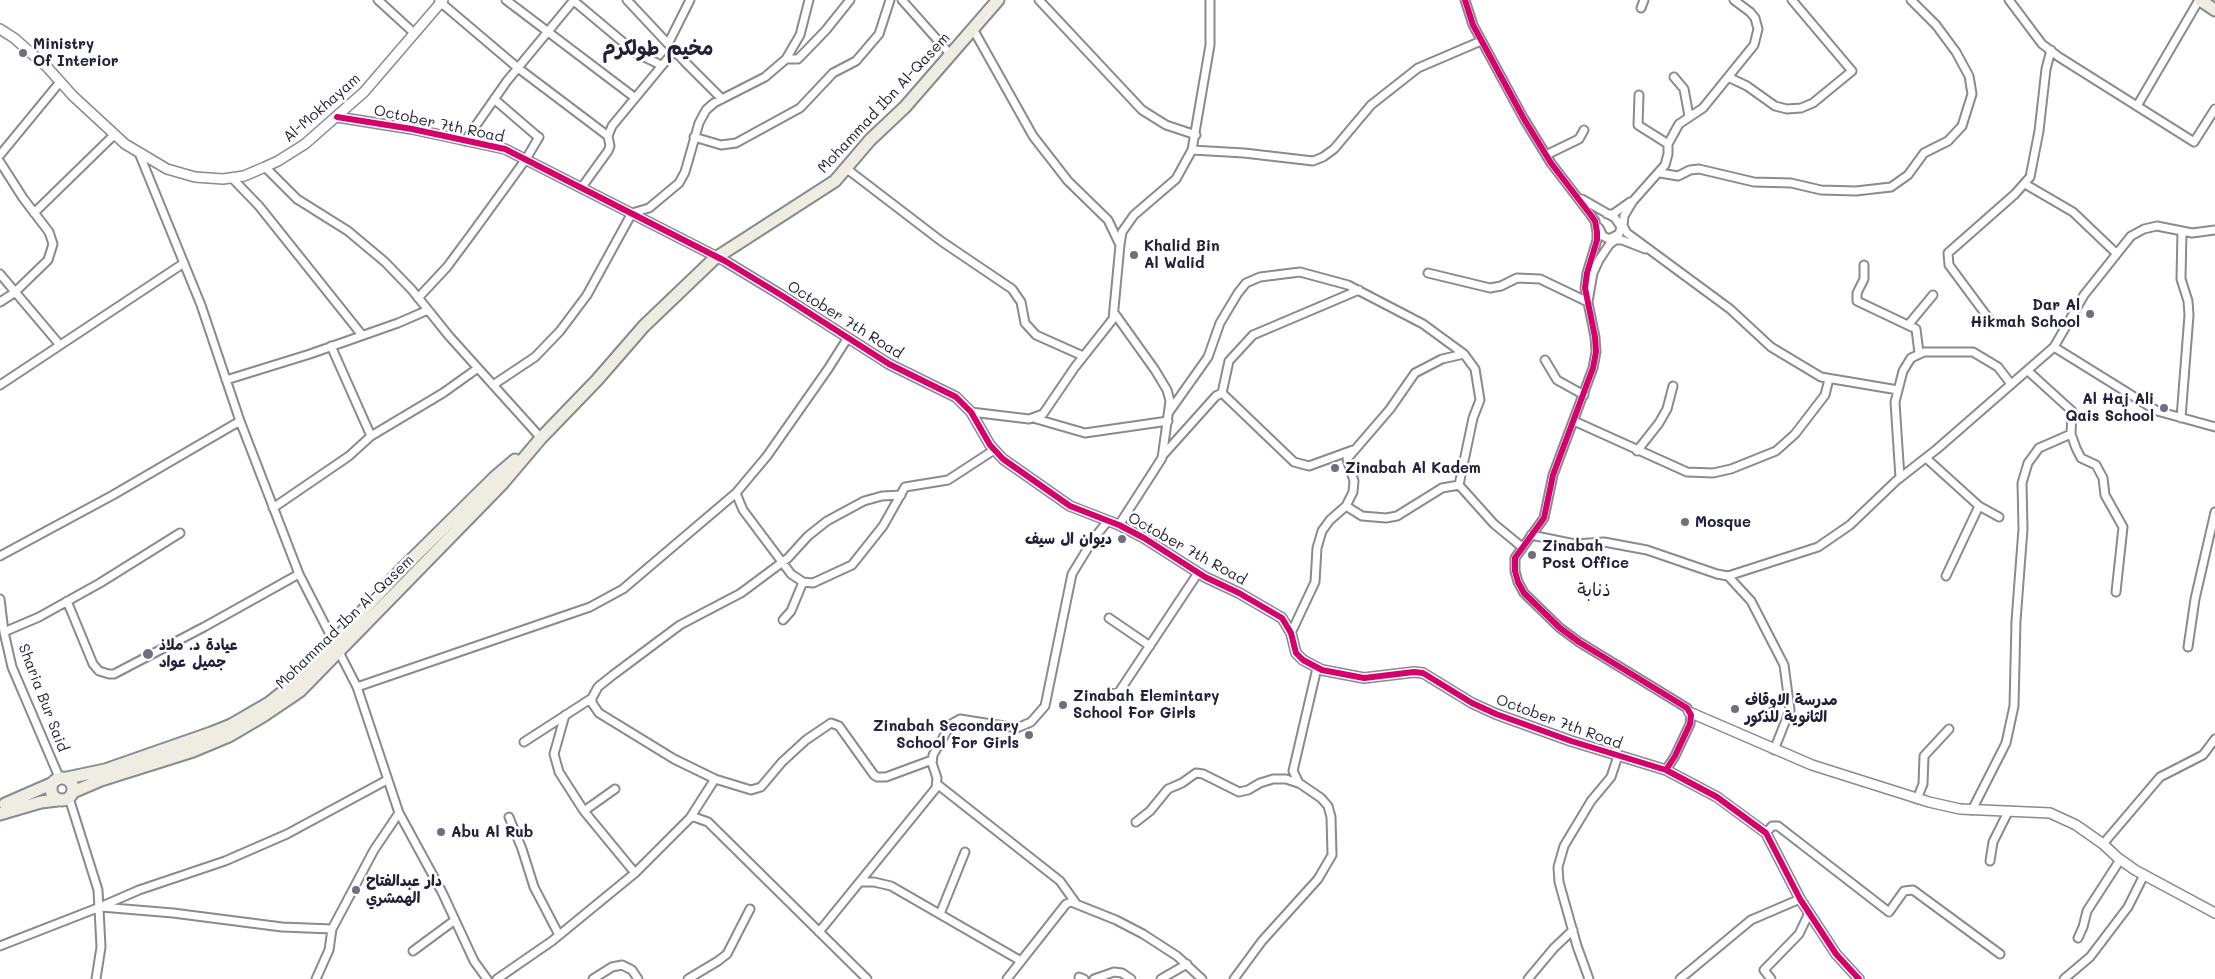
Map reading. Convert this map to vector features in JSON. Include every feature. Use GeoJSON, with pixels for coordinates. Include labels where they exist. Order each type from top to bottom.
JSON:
{"type":"FeatureCollection","features":[{"type":"Feature","properties":{"kind":"main road"},"geometry":{"type":"LineString","coordinates":[[2199,0],[2215,10]]}},
{"type":"Feature","properties":{"kind":"main road","name":"Mohammad Ibn Al-Qasem"},"geometry":{"type":"LineString","coordinates":[[0,814],[67,796],[101,780],[193,751],[229,736],[300,691],[495,491],[644,326],[700,270],[835,181],[870,140],[905,107],[973,29],[992,2]]}},
{"type":"Feature","properties":{"kind":"main road","name":"Mohammad Ibn Al-Qasem"},"geometry":{"type":"LineString","coordinates":[[0,805],[20,799],[59,780],[105,770],[231,725],[285,691],[494,478],[541,438]]}},
{"type":"Feature","properties":{"kind":"main road"},"geometry":{"type":"LineString","coordinates":[[59,780],[73,784],[67,796],[52,795],[59,780]]}},
{"type":"Feature","properties":{"kind":"street"},"geometry":{"type":"LineString","coordinates":[[378,0],[414,33]]}},
{"type":"Feature","properties":{"kind":"street"},"geometry":{"type":"LineString","coordinates":[[506,0],[547,33],[634,97]]}},
{"type":"Feature","properties":{"kind":"street"},"geometry":{"type":"LineString","coordinates":[[465,141],[494,99],[574,0],[636,53],[661,65]]}},
{"type":"Feature","properties":{"kind":"street"},"geometry":{"type":"LineString","coordinates":[[627,0],[722,99]]}},
{"type":"Feature","properties":{"kind":"street"},"geometry":{"type":"LineString","coordinates":[[668,44],[690,0]]}},
{"type":"Feature","properties":{"kind":"street"},"geometry":{"type":"LineString","coordinates":[[493,385],[535,357],[560,330],[586,295],[632,213],[649,208],[679,183],[685,172],[702,116],[710,106],[765,77],[786,59],[800,35],[809,0]]}},
{"type":"Feature","properties":{"kind":"street"},"geometry":{"type":"LineString","coordinates":[[786,59],[798,59],[826,30],[850,0]]}},
{"type":"Feature","properties":{"kind":"street"},"geometry":{"type":"LineString","coordinates":[[694,138],[721,145],[736,143],[800,108],[833,73],[856,61],[874,40],[881,30],[890,0]]}},
{"type":"Feature","properties":{"kind":"street"},"geometry":{"type":"LineString","coordinates":[[902,0],[950,54]]}},
{"type":"Feature","properties":{"kind":"street"},"geometry":{"type":"LineString","coordinates":[[1040,0],[1142,110],[1166,125],[1196,135]]}},
{"type":"Feature","properties":{"kind":"street"},"geometry":{"type":"LineString","coordinates":[[1033,418],[1045,411],[1115,314],[1122,232],[1134,215],[1176,179],[1192,150],[1210,45],[1210,0]]}},
{"type":"Feature","properties":{"kind":"street"},"geometry":{"type":"LineString","coordinates":[[1465,0],[1473,25],[1524,119],[1546,155],[1574,194],[1595,221],[1603,236],[1609,239],[1616,237],[1620,231],[1620,224],[1615,218],[1605,214],[1574,194]]}},
{"type":"Feature","properties":{"kind":"street"},"geometry":{"type":"LineString","coordinates":[[1641,8],[1644,0]]}},
{"type":"Feature","properties":{"kind":"street"},"geometry":{"type":"LineString","coordinates":[[1605,214],[1613,214],[1636,197],[1660,173],[1667,159],[1668,144],[1679,124],[1699,111],[1754,45],[1758,29],[1753,14],[1734,0]]}},
{"type":"Feature","properties":{"kind":"street"},"geometry":{"type":"LineString","coordinates":[[1728,77],[1747,86],[1775,106],[1787,109],[1801,108],[1813,103],[1852,71],[1792,0]]}},
{"type":"Feature","properties":{"kind":"street"},"geometry":{"type":"LineString","coordinates":[[1660,173],[1678,176],[1699,168],[1754,182],[1791,184],[1821,190],[1856,191],[1892,187],[1908,175],[1924,153],[1948,142],[1962,126],[1972,94],[1969,76],[1956,52],[1936,25],[1911,0]]}},
{"type":"Feature","properties":{"kind":"street"},"geometry":{"type":"LineString","coordinates":[[2137,106],[2199,0]]}},
{"type":"Feature","properties":{"kind":"street"},"geometry":{"type":"LineString","coordinates":[[441,1],[518,68],[608,136]]}},
{"type":"Feature","properties":{"kind":"street","name":"Al-Mokhayam"},"geometry":{"type":"LineString","coordinates":[[0,29],[20,43],[114,135],[139,154],[167,169],[195,177],[232,178],[244,176],[278,162],[305,144],[337,117],[364,92],[441,1]]}},
{"type":"Feature","properties":{"kind":"street"},"geometry":{"type":"LineString","coordinates":[[2012,1],[2042,44],[2194,142],[2215,109]]}},
{"type":"Feature","properties":{"kind":"street"},"geometry":{"type":"LineString","coordinates":[[973,29],[1033,136],[1068,181],[1108,220],[1120,245]]}},
{"type":"Feature","properties":{"kind":"street"},"geometry":{"type":"LineString","coordinates":[[1192,150],[1244,153],[1313,161],[1323,157],[1334,148],[1370,105],[1418,68],[1482,41]]}},
{"type":"Feature","properties":{"kind":"street"},"geometry":{"type":"LineString","coordinates":[[582,187],[610,146],[608,136],[612,126],[674,50]]}},
{"type":"Feature","properties":{"kind":"street"},"geometry":{"type":"LineString","coordinates":[[1992,323],[1949,264],[1948,253],[2025,184],[2030,177],[2037,140],[2046,69],[2051,50]]}},
{"type":"Feature","properties":{"kind":"street"},"geometry":{"type":"LineString","coordinates":[[1674,77],[1684,88],[1689,116]]}},
{"type":"Feature","properties":{"kind":"street"},"geometry":{"type":"LineString","coordinates":[[0,152],[60,82]]}},
{"type":"Feature","properties":{"kind":"street"},"geometry":{"type":"LineString","coordinates":[[1639,95],[1638,125],[1668,144]]}},
{"type":"Feature","properties":{"kind":"street"},"geometry":{"type":"LineString","coordinates":[[418,298],[446,267],[526,160],[538,136],[494,99]]}},
{"type":"Feature","properties":{"kind":"street","name":"October 7th Road"},"geometry":{"type":"LineString","coordinates":[[337,117],[412,128],[505,149],[717,257],[781,295],[888,364],[956,396],[972,412],[994,450],[1003,459],[1070,506],[1119,525],[1144,538],[1198,572],[1282,618],[1291,633],[1296,653],[1303,660],[1317,668],[1337,674],[1364,678],[1414,672],[1423,673],[1472,703],[1496,714],[1618,756],[1666,770],[1717,797],[1766,833]]}},
{"type":"Feature","properties":{"kind":"street"},"geometry":{"type":"LineString","coordinates":[[1546,155],[1579,139],[1584,130]]}},
{"type":"Feature","properties":{"kind":"street"},"geometry":{"type":"LineString","coordinates":[[34,212],[114,135]]}},
{"type":"Feature","properties":{"kind":"street"},"geometry":{"type":"LineString","coordinates":[[139,154],[201,305],[240,421],[299,574],[357,687],[399,814],[455,920],[474,961],[486,979]]}},
{"type":"Feature","properties":{"kind":"street"},"geometry":{"type":"LineString","coordinates":[[0,162],[51,236],[52,252],[45,263],[14,293],[0,302]]}},
{"type":"Feature","properties":{"kind":"street"},"geometry":{"type":"LineString","coordinates":[[265,167],[297,199],[348,231],[370,249],[418,298],[541,438]]}},
{"type":"Feature","properties":{"kind":"street"},"geometry":{"type":"LineString","coordinates":[[847,168],[941,241],[1012,289],[1021,302],[1025,323],[1036,335],[1083,356]]}},
{"type":"Feature","properties":{"kind":"street"},"geometry":{"type":"LineString","coordinates":[[232,178],[259,206],[362,335]]}},
{"type":"Feature","properties":{"kind":"street"},"geometry":{"type":"LineString","coordinates":[[2025,184],[2073,212],[2116,253]]}},
{"type":"Feature","properties":{"kind":"street"},"geometry":{"type":"LineString","coordinates":[[1636,197],[1624,216],[1623,226],[1627,233],[1730,309],[1771,347],[1821,377],[1860,382],[1898,390]]}},
{"type":"Feature","properties":{"kind":"street"},"geometry":{"type":"LineString","coordinates":[[1595,221],[1597,240],[1587,273],[1585,288],[1596,337],[1596,352],[1584,395],[1553,475],[1544,518],[1515,558],[1518,582],[1524,593],[1543,613],[1579,642],[1679,702],[1689,712],[1812,765],[1917,799],[1972,810],[2050,813],[2076,825],[2103,844],[2120,860],[2144,875],[2215,912]]}},
{"type":"Feature","properties":{"kind":"street"},"geometry":{"type":"LineString","coordinates":[[1531,535],[1575,544],[1604,542],[1647,550],[1716,574],[1728,576],[1818,547],[1850,525],[1900,478],[1926,458],[2054,347],[2084,296],[2131,236],[2144,229],[2164,226],[2198,233],[2215,230]]}},
{"type":"Feature","properties":{"kind":"street"},"geometry":{"type":"LineString","coordinates":[[2181,418],[2189,315],[2181,273],[2182,231]]}},
{"type":"Feature","properties":{"kind":"street"},"geometry":{"type":"LineString","coordinates":[[1588,302],[1593,273],[1609,245],[1616,240],[1628,242],[1666,260]]}},
{"type":"Feature","properties":{"kind":"street"},"geometry":{"type":"LineString","coordinates":[[0,385],[184,263]]}},
{"type":"Feature","properties":{"kind":"street"},"geometry":{"type":"LineString","coordinates":[[1864,266],[1864,279],[1857,301],[1916,328],[1919,353]]}},
{"type":"Feature","properties":{"kind":"street"},"geometry":{"type":"LineString","coordinates":[[1169,412],[1208,357],[1220,323],[1238,293],[1251,280],[1300,272],[1359,290],[1422,324],[1464,354],[1475,369],[1480,400],[1473,418],[1459,485]]}},
{"type":"Feature","properties":{"kind":"street"},"geometry":{"type":"LineString","coordinates":[[1428,273],[1490,288],[1501,286],[1517,278],[1540,279],[1588,302]]}},
{"type":"Feature","properties":{"kind":"street"},"geometry":{"type":"LineString","coordinates":[[0,274],[14,293],[60,345]]}},
{"type":"Feature","properties":{"kind":"street"},"geometry":{"type":"LineString","coordinates":[[1119,525],[1164,454],[1212,400],[1222,393],[1229,360],[1244,343],[1253,335],[1359,290]]}},
{"type":"Feature","properties":{"kind":"street"},"geometry":{"type":"LineString","coordinates":[[1909,324],[1934,295]]}},
{"type":"Feature","properties":{"kind":"street"},"geometry":{"type":"LineString","coordinates":[[226,380],[398,323],[428,310]]}},
{"type":"Feature","properties":{"kind":"street"},"geometry":{"type":"LineString","coordinates":[[1115,314],[1156,370],[1167,390],[1170,401],[1164,454]]}},
{"type":"Feature","properties":{"kind":"street"},"geometry":{"type":"LineString","coordinates":[[357,687],[601,602],[634,581],[736,493],[767,456],[847,339]]}},
{"type":"Feature","properties":{"kind":"street"},"geometry":{"type":"LineString","coordinates":[[331,346],[371,436]]}},
{"type":"Feature","properties":{"kind":"street"},"geometry":{"type":"LineString","coordinates":[[2054,347],[2157,411],[2215,427]]}},
{"type":"Feature","properties":{"kind":"street"},"geometry":{"type":"LineString","coordinates":[[1900,478],[1894,408],[1905,366],[1911,358],[1919,353],[1973,352],[1998,367],[2011,384]]}},
{"type":"Feature","properties":{"kind":"street"},"geometry":{"type":"LineString","coordinates":[[1291,633],[1316,582],[1317,548],[1322,531],[1330,520],[1346,506],[1354,487],[1353,476],[1347,464],[1347,459],[1390,409],[1415,373],[1442,359],[1464,354]]}},
{"type":"Feature","properties":{"kind":"street"},"geometry":{"type":"LineString","coordinates":[[1545,360],[1557,380],[1584,395]]}},
{"type":"Feature","properties":{"kind":"street"},"geometry":{"type":"LineString","coordinates":[[273,508],[349,456],[371,436],[443,393],[478,368]]}},
{"type":"Feature","properties":{"kind":"street"},"geometry":{"type":"LineString","coordinates":[[2028,371],[2072,411],[2071,434],[2081,458],[2096,465],[2103,478],[2105,495],[2123,527],[2116,592]]}},
{"type":"Feature","properties":{"kind":"street"},"geometry":{"type":"LineString","coordinates":[[1574,421],[1637,451],[1688,472],[1713,473],[1731,469],[1776,451],[1794,434],[1825,395],[1829,379]]}},
{"type":"Feature","properties":{"kind":"street"},"geometry":{"type":"LineString","coordinates":[[1637,451],[1659,423],[1667,409],[1673,386]]}},
{"type":"Feature","properties":{"kind":"street"},"geometry":{"type":"LineString","coordinates":[[1222,393],[1294,462],[1309,466],[1356,450]]}},
{"type":"Feature","properties":{"kind":"street"},"geometry":{"type":"LineString","coordinates":[[972,412],[1033,418],[1086,433],[1168,421]]}},
{"type":"Feature","properties":{"kind":"street"},"geometry":{"type":"LineString","coordinates":[[0,556],[113,495],[240,421]]}},
{"type":"Feature","properties":{"kind":"street"},"geometry":{"type":"LineString","coordinates":[[1972,810],[2006,743],[2014,706],[2016,621],[2023,529],[2022,483],[2028,463],[2040,448],[2071,434]]}},
{"type":"Feature","properties":{"kind":"street"},"geometry":{"type":"LineString","coordinates":[[736,493],[743,510],[791,574],[803,582],[818,582],[852,565],[883,526],[905,487],[948,480],[994,450]]}},
{"type":"Feature","properties":{"kind":"street"},"geometry":{"type":"LineString","coordinates":[[1926,458],[1979,506],[1999,517]]}},
{"type":"Feature","properties":{"kind":"street"},"geometry":{"type":"LineString","coordinates":[[1346,506],[1362,516],[1386,518],[1397,516],[1442,488],[1459,485]]}},
{"type":"Feature","properties":{"kind":"street"},"geometry":{"type":"LineString","coordinates":[[1459,485],[1494,524],[1522,547]]}},
{"type":"Feature","properties":{"kind":"street"},"geometry":{"type":"LineString","coordinates":[[524,742],[592,698],[598,687],[680,625],[741,593],[783,562],[808,536],[834,516],[873,498],[901,495]]}},
{"type":"Feature","properties":{"kind":"street"},"geometry":{"type":"LineString","coordinates":[[1946,576],[1979,506]]}},
{"type":"Feature","properties":{"kind":"street"},"geometry":{"type":"LineString","coordinates":[[2188,647],[2195,599],[2215,512]]}},
{"type":"Feature","properties":{"kind":"street"},"geometry":{"type":"LineString","coordinates":[[592,698],[594,708],[599,714],[674,759],[715,779],[751,790],[756,790],[806,740],[830,723],[839,726],[877,777],[886,777],[932,760],[954,721],[960,720],[1017,728],[1031,722],[1045,706],[1072,574],[1094,538],[1108,521]]}},
{"type":"Feature","properties":{"kind":"street"},"geometry":{"type":"LineString","coordinates":[[4,632],[68,601],[180,533]]}},
{"type":"Feature","properties":{"kind":"street"},"geometry":{"type":"LineString","coordinates":[[1104,696],[1119,692],[1198,572]]}},
{"type":"Feature","properties":{"kind":"street"},"geometry":{"type":"LineString","coordinates":[[68,601],[95,668],[103,673],[114,674],[299,574]]}},
{"type":"Feature","properties":{"kind":"street"},"geometry":{"type":"LineString","coordinates":[[1728,576],[1751,601],[1784,665],[1790,710],[1774,750]]}},
{"type":"Feature","properties":{"kind":"street"},"geometry":{"type":"LineString","coordinates":[[783,620],[792,611],[803,582]]}},
{"type":"Feature","properties":{"kind":"street","name":"Sharia Bur Said"},"geometry":{"type":"LineString","coordinates":[[0,598],[4,632],[12,667],[59,780]]}},
{"type":"Feature","properties":{"kind":"street"},"geometry":{"type":"LineString","coordinates":[[1109,618],[1150,646]]}},
{"type":"Feature","properties":{"kind":"street"},"geometry":{"type":"LineString","coordinates":[[1299,783],[1292,771],[1317,668]]}},
{"type":"Feature","properties":{"kind":"street"},"geometry":{"type":"LineString","coordinates":[[1666,770],[1675,756],[1690,724],[1689,712]]}},
{"type":"Feature","properties":{"kind":"street"},"geometry":{"type":"LineString","coordinates":[[565,715],[554,754],[559,772],[584,811],[635,873]]}},
{"type":"Feature","properties":{"kind":"street"},"geometry":{"type":"LineString","coordinates":[[1917,799],[1923,784],[1924,756],[1949,729]]}},
{"type":"Feature","properties":{"kind":"street"},"geometry":{"type":"LineString","coordinates":[[2103,844],[2160,777],[2203,755],[2215,739]]}},
{"type":"Feature","properties":{"kind":"street"},"geometry":{"type":"LineString","coordinates":[[1589,979],[1558,875],[1561,853],[1591,801],[1611,777],[1618,756]]}},
{"type":"Feature","properties":{"kind":"street"},"geometry":{"type":"LineString","coordinates":[[819,932],[934,791],[938,778],[932,760]]}},
{"type":"Feature","properties":{"kind":"street"},"geometry":{"type":"LineString","coordinates":[[1136,822],[1150,811],[1168,788],[1182,783],[1196,773],[1203,774],[1239,792],[1272,779],[1286,779],[1299,783],[1321,798],[1328,806],[1331,817],[1332,856],[1318,879],[1262,941],[1234,979]]}},
{"type":"Feature","properties":{"kind":"street"},"geometry":{"type":"LineString","coordinates":[[497,979],[559,935],[635,873],[690,818],[715,779]]}},
{"type":"Feature","properties":{"kind":"street"},"geometry":{"type":"LineString","coordinates":[[0,946],[139,890],[225,861],[287,834],[387,780]]}},
{"type":"Feature","properties":{"kind":"street"},"geometry":{"type":"LineString","coordinates":[[937,784],[1060,881],[1075,902],[1143,934],[1177,956],[1202,979]]}},
{"type":"Feature","properties":{"kind":"street"},"geometry":{"type":"LineString","coordinates":[[584,811],[615,789]]}},
{"type":"Feature","properties":{"kind":"street"},"geometry":{"type":"LineString","coordinates":[[67,796],[98,890],[101,947],[96,979]]}},
{"type":"Feature","properties":{"kind":"street"},"geometry":{"type":"LineString","coordinates":[[1990,861],[1992,842],[2008,812]]}},
{"type":"Feature","properties":{"kind":"street"},"geometry":{"type":"LineString","coordinates":[[316,979],[329,950],[332,928],[374,850],[399,814]]}},
{"type":"Feature","properties":{"kind":"street"},"geometry":{"type":"LineString","coordinates":[[509,817],[534,887],[559,935]]}},
{"type":"Feature","properties":{"kind":"street"},"geometry":{"type":"LineString","coordinates":[[690,818],[699,818],[708,822],[867,979]]}},
{"type":"Feature","properties":{"kind":"street"},"geometry":{"type":"LineString","coordinates":[[1859,979],[1836,954],[1800,900],[1766,833],[1773,826],[1778,826],[1889,912],[1904,891],[1913,890],[2000,954]]}},
{"type":"Feature","properties":{"kind":"street"},"geometry":{"type":"LineString","coordinates":[[940,914],[965,852]]}},
{"type":"Feature","properties":{"kind":"street"},"geometry":{"type":"LineString","coordinates":[[2078,938],[2088,910],[2120,860]]}},
{"type":"Feature","properties":{"kind":"street"},"geometry":{"type":"LineString","coordinates":[[2064,979],[2090,957],[2128,907],[2144,875]]}},
{"type":"Feature","properties":{"kind":"street"},"geometry":{"type":"LineString","coordinates":[[860,882],[888,885],[1021,961]]}},
{"type":"Feature","properties":{"kind":"street"},"geometry":{"type":"LineString","coordinates":[[1680,979],[1751,920],[1800,900]]}},
{"type":"Feature","properties":{"kind":"street"},"geometry":{"type":"LineString","coordinates":[[1007,979],[1066,904],[1075,902]]}},
{"type":"Feature","properties":{"kind":"street"},"geometry":{"type":"LineString","coordinates":[[100,907],[173,913],[282,927],[332,928]]}},
{"type":"Feature","properties":{"kind":"street"},"geometry":{"type":"LineString","coordinates":[[688,979],[726,954],[750,909]]}},
{"type":"Feature","properties":{"kind":"street"},"geometry":{"type":"LineString","coordinates":[[1771,979],[1764,970],[1799,934],[1809,913]]}},
{"type":"Feature","properties":{"kind":"street"},"geometry":{"type":"LineString","coordinates":[[413,951],[455,920]]}},
{"type":"Feature","properties":{"kind":"street"},"geometry":{"type":"LineString","coordinates":[[1528,979],[1554,948],[1573,930]]}},
{"type":"Feature","properties":{"kind":"street"},"geometry":{"type":"LineString","coordinates":[[1161,979],[1186,964]]}},
{"type":"Feature","properties":{"kind":"street"},"geometry":{"type":"LineString","coordinates":[[593,979],[618,965],[627,966],[638,979]]}},
{"type":"Feature","properties":{"kind":"street"},"geometry":{"type":"LineString","coordinates":[[1094,979],[1114,972],[1122,973],[1131,979]]}},
{"type":"Feature","properties":{"kind":"cycle path"},"geometry":{"type":"LineString","coordinates":[[1465,0],[1473,25],[1524,119],[1551,163],[1595,221],[1597,232],[1597,240],[1587,273],[1585,288],[1595,337],[1596,352],[1593,368],[1553,475],[1544,518],[1515,558],[1515,571],[1524,593],[1560,628],[1579,642],[1687,708],[1691,715],[1690,724],[1675,756],[1666,770]]}},
{"type":"Feature","properties":{"kind":"cycle path"},"geometry":{"type":"LineString","coordinates":[[337,117],[412,129],[505,149],[725,261],[889,364],[956,397],[971,412],[990,445],[1003,459],[1070,506],[1119,525],[1144,538],[1205,577],[1239,593],[1282,618],[1291,633],[1296,653],[1303,660],[1322,670],[1364,678],[1414,672],[1423,673],[1472,703],[1496,714],[1571,741],[1666,770],[1717,797],[1766,833],[1800,899],[1836,954],[1859,979]]}},
{"type":"Feature","properties":{"kind":"place","name":"Ministry Of Interior"},"geometry":{"type":"Point","coordinates":[23,53]}},
{"type":"Feature","properties":{"kind":"place","name":"Khalid Bin Al Walid"},"geometry":{"type":"Point","coordinates":[1134,255]}},
{"type":"Feature","properties":{"kind":"place","name":"Dar Al Hikmah School"},"geometry":{"type":"Point","coordinates":[2090,314]}},
{"type":"Feature","properties":{"kind":"place","name":"Al Haj Ali Qais School"},"geometry":{"type":"Point","coordinates":[2164,408]}},
{"type":"Feature","properties":{"kind":"place","name":"Zinabah Al Kadem"},"geometry":{"type":"Point","coordinates":[1335,468]}},
{"type":"Feature","properties":{"kind":"place","name":"Mosque"},"geometry":{"type":"Point","coordinates":[1685,522]}},
{"type":"Feature","properties":{"kind":"place","name":"ديوان ال سيف"},"geometry":{"type":"Point","coordinates":[1122,539]}},
{"type":"Feature","properties":{"kind":"place","name":"Zinabah Post Office"},"geometry":{"type":"Point","coordinates":[1532,555]}},
{"type":"Feature","properties":{"kind":"place","name":"عيادة د. ملاذ جميل عواد"},"geometry":{"type":"Point","coordinates":[148,654]}},
{"type":"Feature","properties":{"kind":"place","name":"Zinabah Elemintary School For Girls"},"geometry":{"type":"Point","coordinates":[1063,705]}},
{"type":"Feature","properties":{"kind":"place","name":"مدرسة الاوقاف الثانوية للذكور"},"geometry":{"type":"Point","coordinates":[1735,709]}},
{"type":"Feature","properties":{"kind":"place","name":"Zinabah Secondary School For Girls"},"geometry":{"type":"Point","coordinates":[1029,735]}},
{"type":"Feature","properties":{"kind":"place","name":"Abu Al Rub"},"geometry":{"type":"Point","coordinates":[441,832]}},
{"type":"Feature","properties":{"kind":"place","name":"دار عبدالفتاح الهمشري"},"geometry":{"type":"Point","coordinates":[356,890]}},
{"type":"Feature","properties":{"kind":"district","name":"مخيم طولكرم"},"geometry":{"type":"Point","coordinates":[658,49]}},
{"type":"Feature","properties":{"kind":"district","name":"ذنابة"},"geometry":{"type":"Point","coordinates":[1594,590]}}]}
